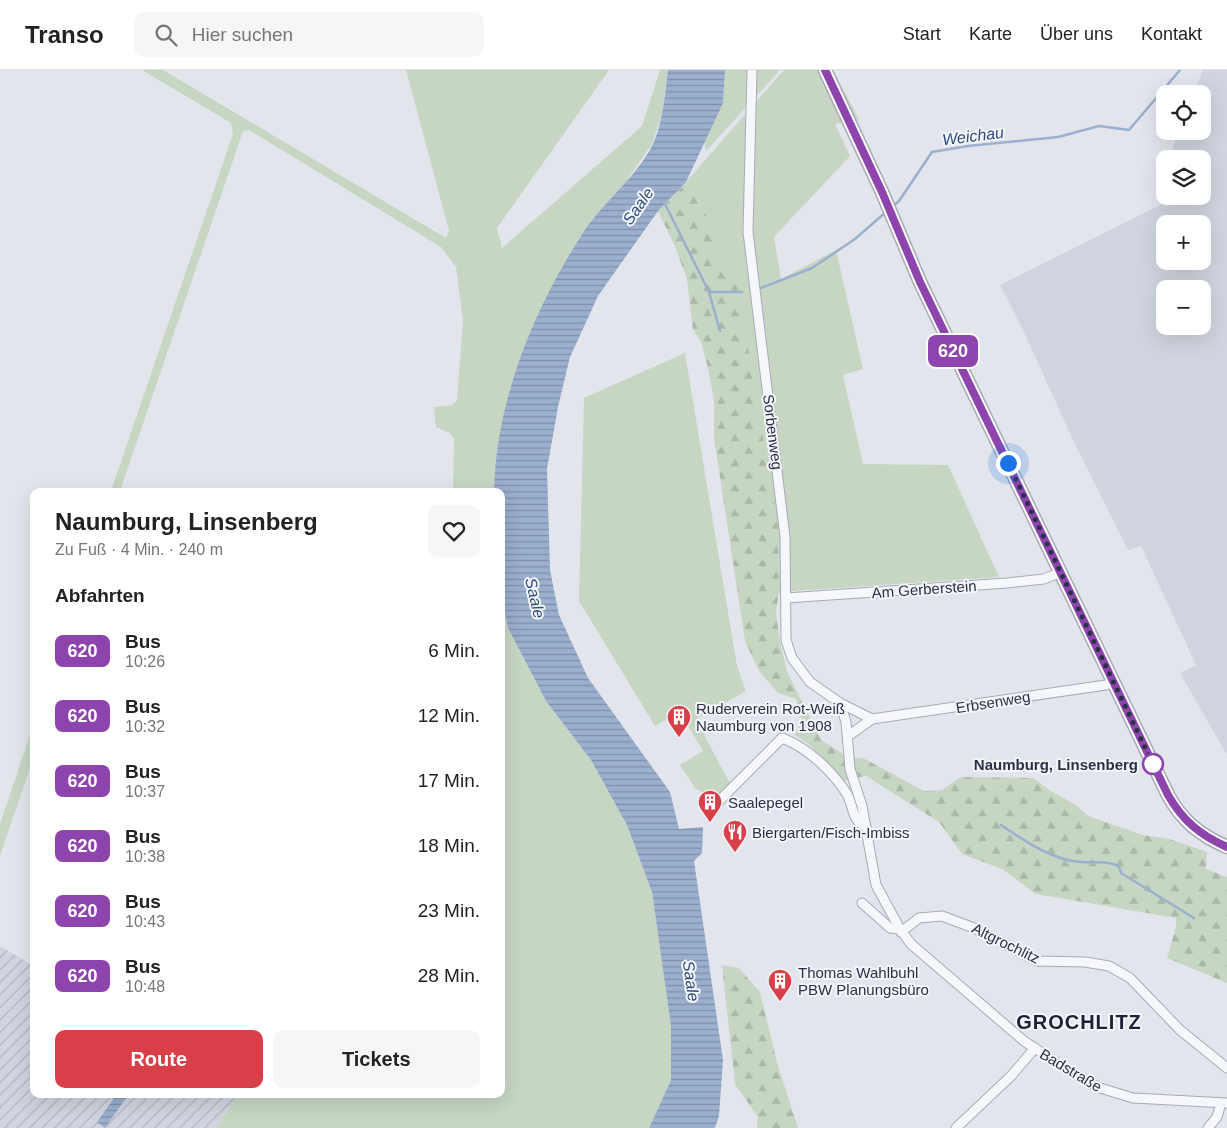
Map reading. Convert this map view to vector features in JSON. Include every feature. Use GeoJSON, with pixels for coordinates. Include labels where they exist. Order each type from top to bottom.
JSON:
{"type":"FeatureCollection","features":[{"type":"Feature","properties":{"kind":"main road"},"geometry":{"type":"LineString","coordinates":[[825,70],[882,192],[910,260],[1173,803],[1197,832],[1227,847]]}},
{"type":"Feature","properties":{"kind":"street","name":"Sorbenweg"},"geometry":{"type":"LineString","coordinates":[[752,70],[748,232],[784,530],[785,632],[792,658],[810,682],[840,703],[872,719]]}},
{"type":"Feature","properties":{"kind":"street","name":"Am Gerberstein"},"geometry":{"type":"LineString","coordinates":[[786,598],[1007,583],[1044,578],[1060,572]]}},
{"type":"Feature","properties":{"kind":"street","name":"Erbsenweg"},"geometry":{"type":"LineString","coordinates":[[872,719],[1106,685],[1114,682]]}},
{"type":"Feature","properties":{"kind":"street"},"geometry":{"type":"LineString","coordinates":[[840,703],[848,736],[850,769],[866,826]]}},
{"type":"Feature","properties":{"kind":"street"},"geometry":{"type":"LineString","coordinates":[[848,736],[872,719]]}},
{"type":"Feature","properties":{"kind":"street","name":"Badstraße"},"geometry":{"type":"LineString","coordinates":[[716,804],[782,738],[803,748],[842,787],[851,801],[855,817],[860,824],[866,826],[876,885],[900,931],[920,953],[1035,1048],[1066,1069],[1114,1094],[1133,1098],[1224,1103]]}},
{"type":"Feature","properties":{"kind":"street","name":"Badstraße"},"geometry":{"type":"LineString","coordinates":[[862,903],[890,928],[900,931]]}},
{"type":"Feature","properties":{"kind":"street","name":"Altgrochlitz"},"geometry":{"type":"LineString","coordinates":[[900,931],[918,918],[936,915],[964,923],[1037,961],[1085,962],[1109,966],[1130,978],[1180,1030],[1227,1068]]}},
{"type":"Feature","properties":{"kind":"street"},"geometry":{"type":"LineString","coordinates":[[956,1128],[1011,1076],[1035,1048]]}},
{"type":"Feature","properties":{"kind":"street"},"geometry":{"type":"LineString","coordinates":[[1208,1128],[1217,1117],[1224,1103]]}},
{"type":"Feature","properties":{"kind":"shaded area"},"geometry":{"type":"Polygon","coordinates":[[[1203,70],[1227,70],[1227,755],[1180,673],[1196,665],[1141,546],[1129,550],[1127,548],[1073,440],[1024,332],[1000,285],[1160,205],[1211,205],[1211,150],[1172,150],[1175,140],[1211,140],[1211,85],[1197,85],[1203,70]]]}},
{"type":"Feature","properties":{"kind":"shaded area"},"geometry":{"type":"Polygon","coordinates":[[[0,946],[30,964],[30,1098],[236,1098],[216,1128],[0,1128],[0,946]]]}},
{"type":"Feature","properties":{"kind":"green space"},"geometry":{"type":"Polygon","coordinates":[[[142,70],[163,70],[446,238],[449,231],[406,70],[609,70],[497,228],[502,248],[642,126],[660,70],[668,70],[662,114],[652,144],[629,177],[495,470],[494,488],[453,488],[454,439],[450,433],[436,427],[434,407],[452,405],[457,400],[463,320],[456,267],[441,247],[249,130],[243,131],[121,488],[112,488],[233,134],[231,123],[142,70]]]}},
{"type":"Feature","properties":{"kind":"green space"},"geometry":{"type":"Polygon","coordinates":[[[725,70],[780,70],[706,151],[704,139],[722,103],[725,70]]]}},
{"type":"Feature","properties":{"kind":"green space"},"geometry":{"type":"Polygon","coordinates":[[[784,70],[833,70],[859,119],[835,124],[850,156],[774,237],[781,279],[836,250],[863,369],[843,375],[863,464],[948,465],[999,577],[779,592],[778,528],[724,275],[711,223],[686,182],[784,70]]]}},
{"type":"Feature","properties":{"kind":"green space"},"geometry":{"type":"Polygon","coordinates":[[[686,182],[711,223],[724,275],[737,281],[778,528],[779,592],[776,612],[779,636],[787,672],[821,740],[850,758],[863,758],[924,791],[942,790],[961,777],[1033,778],[1049,790],[1076,805],[1088,816],[1143,835],[1169,839],[1207,852],[1206,869],[1227,877],[1227,983],[1167,958],[1176,927],[1176,918],[1036,894],[1002,869],[962,854],[939,822],[866,776],[843,781],[811,746],[795,735],[802,720],[796,699],[778,693],[759,671],[745,641],[714,438],[714,400],[708,368],[701,342],[693,330],[687,279],[674,244],[658,211],[686,182]]]}},
{"type":"Feature","properties":{"kind":"green space"},"geometry":{"type":"Polygon","coordinates":[[[685,353],[737,666],[746,691],[696,719],[730,784],[715,800],[695,788],[680,765],[703,751],[679,711],[655,726],[579,601],[584,398],[685,353]]]}},
{"type":"Feature","properties":{"kind":"green space"},"geometry":{"type":"Polygon","coordinates":[[[505,613],[508,628],[546,701],[591,760],[627,825],[652,892],[671,1026],[671,1080],[649,1128],[216,1128],[236,1098],[505,1098],[505,613]]]}},
{"type":"Feature","properties":{"kind":"green space"},"geometry":{"type":"Polygon","coordinates":[[[30,735],[30,768],[0,856],[0,824],[30,735]]]}},
{"type":"Feature","properties":{"kind":"green space"},"geometry":{"type":"Polygon","coordinates":[[[722,965],[739,968],[760,992],[778,1066],[798,1128],[757,1128],[758,1117],[735,1084],[722,965]]]}},
{"type":"Feature","properties":{"kind":"water","name":"Saale"},"geometry":{"type":"Polygon","coordinates":[[[668,70],[725,70],[723,103],[686,182],[658,211],[598,296],[570,357],[558,407],[547,469],[550,570],[559,615],[588,678],[670,792],[679,829],[703,827],[702,853],[694,861],[723,1060],[719,1116],[715,1128],[649,1128],[671,1080],[671,1026],[652,892],[627,825],[591,760],[546,701],[508,628],[505,613],[505,488],[494,488],[496,457],[502,424],[520,358],[533,326],[547,295],[581,236],[598,213],[638,168],[653,144],[665,98],[668,70]]]}},
{"type":"Feature","properties":{"kind":"water"},"geometry":{"type":"Polygon","coordinates":[[[114,1098],[126,1098],[105,1128],[97,1122],[114,1098]]]}},
{"type":"Feature","properties":{"kind":"waterway","name":"Weichau"},"geometry":{"type":"LineString","coordinates":[[892,207],[899,201],[932,152],[968,146],[1058,137],[1099,126],[1129,130],[1180,70]]}},
{"type":"Feature","properties":{"kind":"waterway","name":"Weichau"},"geometry":{"type":"LineString","coordinates":[[664,202],[709,292],[720,331]]}},
{"type":"Feature","properties":{"kind":"waterway","name":"Weichau"},"geometry":{"type":"LineString","coordinates":[[761,288],[812,268],[855,239],[886,212]]}},
{"type":"Feature","properties":{"kind":"waterway","name":"Weichau"},"geometry":{"type":"LineString","coordinates":[[709,292],[742,292]]}},
{"type":"Feature","properties":{"kind":"waterway"},"geometry":{"type":"LineString","coordinates":[[1001,825],[1039,849],[1060,858],[1081,862],[1104,862],[1119,866],[1121,873],[1194,918]]}},
{"type":"Feature","properties":{"kind":"bus line","name":"620"},"geometry":{"type":"LineString","coordinates":[[825,70],[882,192],[920,282],[1168,795],[1178,811],[1192,827],[1202,835],[1227,847]]}},
{"type":"Feature","properties":{"kind":"place","name":"Ruderverein Rot-Weiß Naumburg von 1908"},"geometry":{"type":"Point","coordinates":[679,738]}},
{"type":"Feature","properties":{"kind":"place","name":"Naumburg, Linsenberg"},"geometry":{"type":"Point","coordinates":[1153,764]}},
{"type":"Feature","properties":{"kind":"place","name":"Saalepegel"},"geometry":{"type":"Point","coordinates":[710,823]}},
{"type":"Feature","properties":{"kind":"place","name":"Biergarten/Fisch-Imbiss"},"geometry":{"type":"Point","coordinates":[735,853]}},
{"type":"Feature","properties":{"kind":"place","name":"Thomas Wahlbuhl PBW Planungsbüro"},"geometry":{"type":"Point","coordinates":[780,1002]}},
{"type":"Feature","properties":{"kind":"district","name":"GROCHLITZ"},"geometry":{"type":"Point","coordinates":[1079,1022]}},
{"type":"Feature","properties":{"kind":"route"},"geometry":{"type":"LineString","coordinates":[[1008,463],[1153,764]]}}]}
